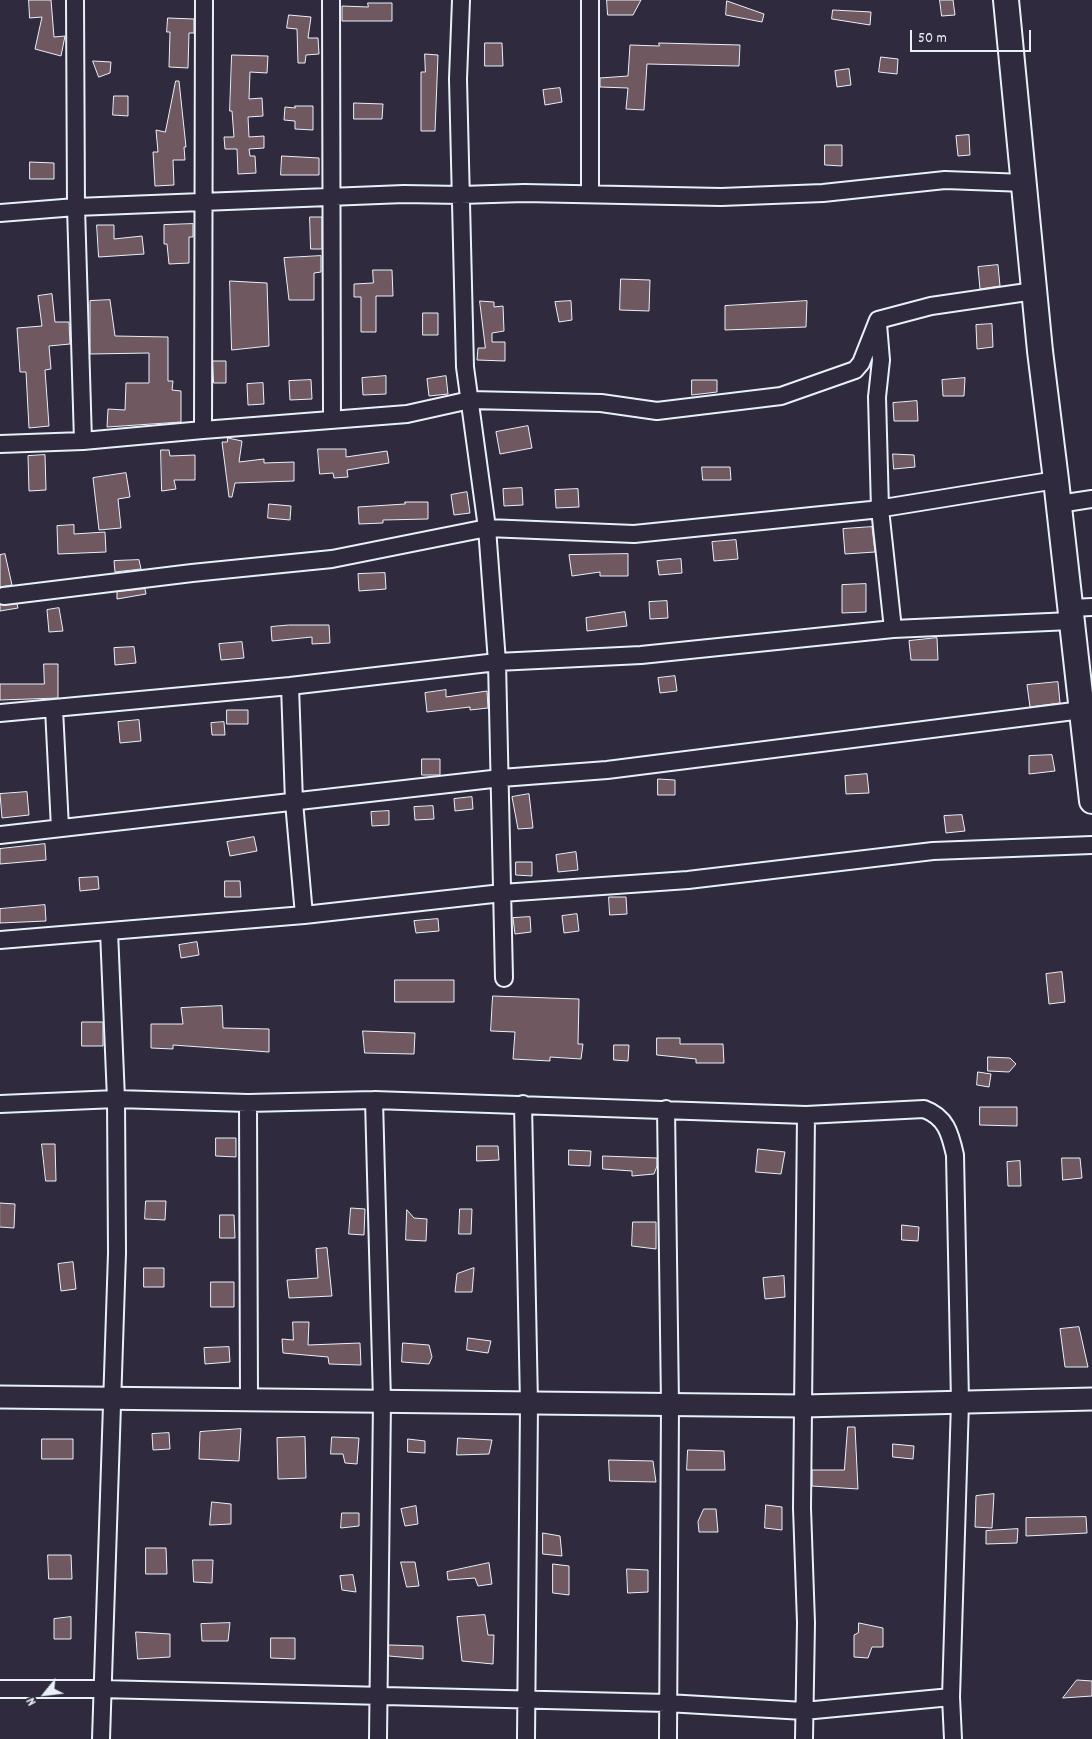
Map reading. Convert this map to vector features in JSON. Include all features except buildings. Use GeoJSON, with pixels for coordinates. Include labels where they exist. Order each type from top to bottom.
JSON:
{"type":"FeatureCollection","features":[{"type":"Feature","properties":{"kind":"main road"},"geometry":{"type":"LineString","coordinates":[[1006,0],[1034,291],[1056,480],[1078,612],[1082,710],[1092,801]]}},
{"type":"Feature","properties":{"kind":"street"},"geometry":{"type":"LineString","coordinates":[[75,0],[76,207],[83,441]]}},
{"type":"Feature","properties":{"kind":"street"},"geometry":{"type":"LineString","coordinates":[[203,430],[204,0]]}},
{"type":"Feature","properties":{"kind":"street"},"geometry":{"type":"LineString","coordinates":[[331,0],[332,420]]}},
{"type":"Feature","properties":{"kind":"street"},"geometry":{"type":"LineString","coordinates":[[461,0],[458,80],[465,367],[487,528],[497,662],[504,978]]}},
{"type":"Feature","properties":{"kind":"street"},"geometry":{"type":"LineString","coordinates":[[590,0],[590,194]]}},
{"type":"Feature","properties":{"kind":"street"},"geometry":{"type":"LineString","coordinates":[[0,213],[76,207],[404,194],[461,196],[524,193],[721,197],[823,193],[945,180],[1025,183]]}},
{"type":"Feature","properties":{"kind":"street"},"geometry":{"type":"LineString","coordinates":[[878,320],[931,306],[1034,291]]}},
{"type":"Feature","properties":{"kind":"street"},"geometry":{"type":"LineString","coordinates":[[0,444],[83,441],[407,414],[470,400],[601,403],[657,412],[781,396],[856,370],[861,363],[878,320]]}},
{"type":"Feature","properties":{"kind":"street"},"geometry":{"type":"LineString","coordinates":[[878,320],[881,360],[877,397],[880,509],[893,630]]}},
{"type":"Feature","properties":{"kind":"street"},"geometry":{"type":"LineString","coordinates":[[4,596],[332,558],[487,528],[634,534],[880,509],[1056,480]]}},
{"type":"Feature","properties":{"kind":"street"},"geometry":{"type":"LineString","coordinates":[[1059,504],[1092,499]]}},
{"type":"Feature","properties":{"kind":"street"},"geometry":{"type":"LineString","coordinates":[[0,713],[290,686],[497,662],[641,655],[1078,612]]}},
{"type":"Feature","properties":{"kind":"street"},"geometry":{"type":"LineString","coordinates":[[290,686],[294,802],[304,915]]}},
{"type":"Feature","properties":{"kind":"street"},"geometry":{"type":"LineString","coordinates":[[54,709],[60,828]]}},
{"type":"Feature","properties":{"kind":"street"},"geometry":{"type":"LineString","coordinates":[[0,835],[501,778],[607,770],[1082,710]]}},
{"type":"Feature","properties":{"kind":"street"},"geometry":{"type":"LineString","coordinates":[[0,940],[304,915],[502,893],[688,880],[933,851],[1092,844]]}},
{"type":"Feature","properties":{"kind":"street"},"geometry":{"type":"LineString","coordinates":[[101,1739],[101,1689],[117,1253],[116,1099],[109,931]]}},
{"type":"Feature","properties":{"kind":"street"},"geometry":{"type":"LineString","coordinates":[[0,1104],[116,1099],[248,1103],[374,1100],[806,1115],[924,1109],[935,1113],[943,1120],[951,1136],[955,1155],[960,1402],[950,1697],[953,1739]]}},
{"type":"Feature","properties":{"kind":"street"},"geometry":{"type":"LineString","coordinates":[[374,1100],[382,1401],[378,1739]]}},
{"type":"Feature","properties":{"kind":"street"},"geometry":{"type":"LineString","coordinates":[[248,1103],[249,1400]]}},
{"type":"Feature","properties":{"kind":"street"},"geometry":{"type":"LineString","coordinates":[[523,1104],[529,1404],[526,1739]]}},
{"type":"Feature","properties":{"kind":"street"},"geometry":{"type":"LineString","coordinates":[[666,1109],[670,1405],[668,1739]]}},
{"type":"Feature","properties":{"kind":"street"},"geometry":{"type":"LineString","coordinates":[[804,1739],[806,1622],[802,1508],[806,1115]]}},
{"type":"Feature","properties":{"kind":"street"},"geometry":{"type":"LineString","coordinates":[[0,1397],[113,1400],[803,1406],[1092,1399]]}},
{"type":"Feature","properties":{"kind":"street"},"geometry":{"type":"LineString","coordinates":[[0,1689],[101,1689],[667,1703],[804,1711],[950,1697]]}}]}
